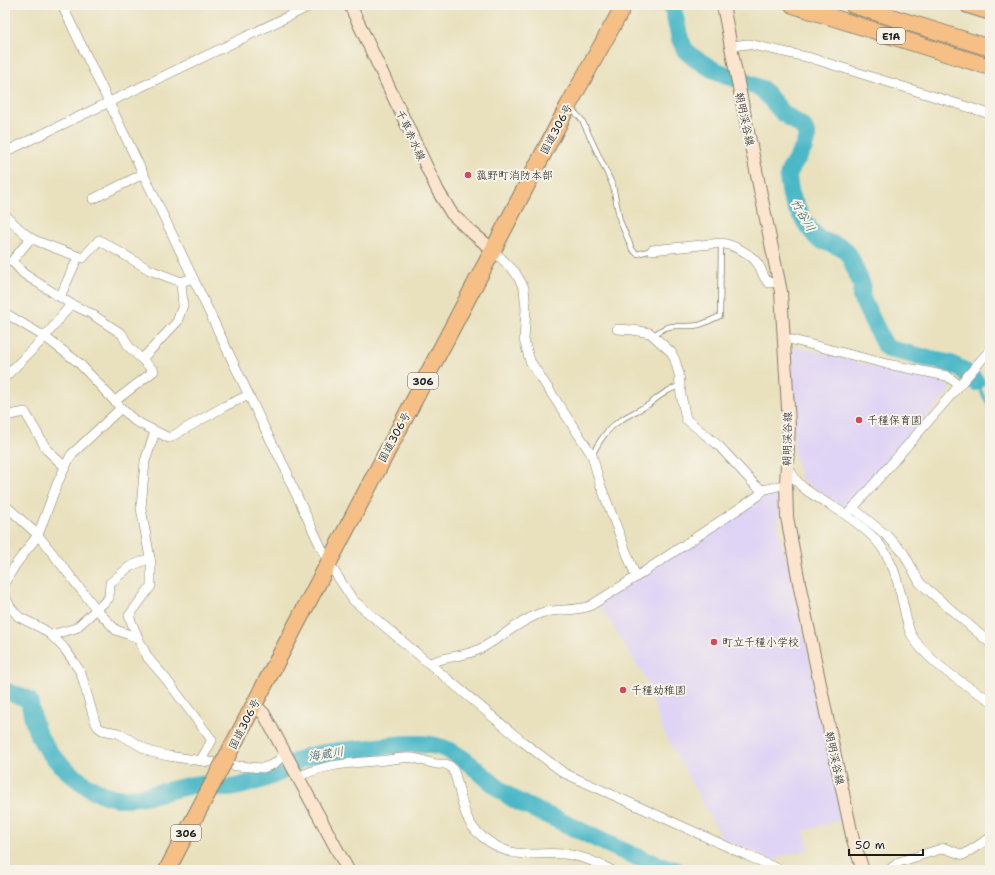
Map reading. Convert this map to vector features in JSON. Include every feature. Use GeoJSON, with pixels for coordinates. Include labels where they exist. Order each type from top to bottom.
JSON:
{"type":"FeatureCollection","features":[{"type":"Feature","properties":{"kind":"highway","name":"国道306号"},"geometry":{"type":"LineString","coordinates":[[167,870],[568,106],[624,5]]}},
{"type":"Feature","properties":{"kind":"highway","name":"E1A"},"geometry":{"type":"LineString","coordinates":[[793,5],[990,67]]}},
{"type":"Feature","properties":{"kind":"highway","name":"E1A"},"geometry":{"type":"LineString","coordinates":[[852,5],[990,48]]}},
{"type":"Feature","properties":{"kind":"highway"},"geometry":{"type":"LineString","coordinates":[[968,5],[990,12]]}},
{"type":"Feature","properties":{"kind":"main road","name":"千草赤水線"},"geometry":{"type":"LineString","coordinates":[[350,5],[438,191],[452,214],[493,250]]}},
{"type":"Feature","properties":{"kind":"main road","name":"朝明渓谷線"},"geometry":{"type":"LineString","coordinates":[[723,5],[781,292],[789,425],[786,484],[787,517],[800,588],[853,840],[863,870]]}},
{"type":"Feature","properties":{"kind":"main road"},"geometry":{"type":"LineString","coordinates":[[254,704],[264,714],[348,870]]}},
{"type":"Feature","properties":{"kind":"street"},"geometry":{"type":"LineString","coordinates":[[62,5],[288,474],[287,475],[328,562],[353,600],[523,742],[564,773],[780,870]]}},
{"type":"Feature","properties":{"kind":"street"},"geometry":{"type":"LineString","coordinates":[[5,152],[312,5]]}},
{"type":"Feature","properties":{"kind":"street"},"geometry":{"type":"LineString","coordinates":[[731,46],[748,44],[811,58],[990,114]]}},
{"type":"Feature","properties":{"kind":"street"},"geometry":{"type":"LineString","coordinates":[[93,199],[143,174]]}},
{"type":"Feature","properties":{"kind":"street"},"geometry":{"type":"LineString","coordinates":[[5,215],[31,238],[70,252],[78,257],[83,258],[99,240],[150,270],[181,282],[193,278]]}},
{"type":"Feature","properties":{"kind":"street"},"geometry":{"type":"LineString","coordinates":[[5,582],[16,564],[38,535],[57,484],[71,455],[118,405],[154,371],[129,347],[122,334],[90,313],[71,304],[24,274],[12,261],[31,238]]}},
{"type":"Feature","properties":{"kind":"street"},"geometry":{"type":"LineString","coordinates":[[652,250],[721,243],[729,244],[750,255],[758,265],[763,277],[769,283],[779,282]]}},
{"type":"Feature","properties":{"kind":"street"},"geometry":{"type":"LineString","coordinates":[[493,250],[515,272],[524,288],[526,309],[524,340],[530,361],[592,455],[600,484],[636,577]]}},
{"type":"Feature","properties":{"kind":"street"},"geometry":{"type":"LineString","coordinates":[[60,297],[78,257]]}},
{"type":"Feature","properties":{"kind":"street"},"geometry":{"type":"LineString","coordinates":[[142,359],[177,322],[183,306],[181,282]]}},
{"type":"Feature","properties":{"kind":"street"},"geometry":{"type":"LineString","coordinates":[[5,377],[45,337],[71,304]]}},
{"type":"Feature","properties":{"kind":"street"},"geometry":{"type":"LineString","coordinates":[[5,313],[45,337],[79,363],[135,421],[169,438],[225,406],[249,395]]}},
{"type":"Feature","properties":{"kind":"street"},"geometry":{"type":"LineString","coordinates":[[617,329],[650,333],[671,352],[679,374],[686,419],[719,446],[755,485],[763,490]]}},
{"type":"Feature","properties":{"kind":"street"},"geometry":{"type":"LineString","coordinates":[[784,338],[888,364],[947,376],[959,385]]}},
{"type":"Feature","properties":{"kind":"street"},"geometry":{"type":"LineString","coordinates":[[850,512],[990,350]]}},
{"type":"Feature","properties":{"kind":"street"},"geometry":{"type":"LineString","coordinates":[[5,416],[25,412],[47,450],[65,467]]}},
{"type":"Feature","properties":{"kind":"street"},"geometry":{"type":"LineString","coordinates":[[155,432],[145,461],[141,508],[150,558],[150,586],[129,616],[148,658],[166,679],[212,740],[201,760]]}},
{"type":"Feature","properties":{"kind":"street"},"geometry":{"type":"LineString","coordinates":[[787,462],[795,479],[816,496],[850,512],[886,535],[903,552],[920,583],[990,643]]}},
{"type":"Feature","properties":{"kind":"street"},"geometry":{"type":"LineString","coordinates":[[430,663],[436,660],[459,656],[479,649],[524,621],[543,613],[572,610],[590,606],[758,496],[763,490],[786,484]]}},
{"type":"Feature","properties":{"kind":"street"},"geometry":{"type":"LineString","coordinates":[[5,506],[38,535],[97,610],[116,630],[138,638]]}},
{"type":"Feature","properties":{"kind":"street"},"geometry":{"type":"LineString","coordinates":[[850,512],[888,556],[898,578],[907,620],[914,638],[932,659],[990,700]]}},
{"type":"Feature","properties":{"kind":"street"},"geometry":{"type":"LineString","coordinates":[[51,635],[76,628],[109,598],[110,583],[129,567],[150,558]]}},
{"type":"Feature","properties":{"kind":"street"},"geometry":{"type":"LineString","coordinates":[[5,597],[11,608],[19,617],[43,629],[64,648],[81,673],[95,722],[98,727],[108,732],[118,733],[151,752],[168,756],[263,768],[274,764],[286,756]]}},
{"type":"Feature","properties":{"kind":"street"},"geometry":{"type":"LineString","coordinates":[[297,775],[318,768],[412,758],[437,764],[445,763],[449,765],[454,772],[464,811],[468,820],[478,834],[486,840],[509,852],[525,854],[573,855],[586,858],[611,870]]}},
{"type":"Feature","properties":{"kind":"street"},"geometry":{"type":"LineString","coordinates":[[889,870],[899,862],[944,848],[963,855],[990,838]]}},
{"type":"Feature","properties":{"kind":"lane"},"geometry":{"type":"LineString","coordinates":[[568,106],[582,120],[613,186],[620,221],[632,248],[637,254],[652,250]]}},
{"type":"Feature","properties":{"kind":"lane"},"geometry":{"type":"LineString","coordinates":[[654,336],[658,331],[666,327],[674,325],[700,325],[720,316],[721,243]]}},
{"type":"Feature","properties":{"kind":"lane"},"geometry":{"type":"LineString","coordinates":[[592,455],[610,428],[620,420],[646,406],[670,389],[680,386]]}},
{"type":"Feature","properties":{"kind":"shaded area","name":"千種保育園"},"geometry":{"type":"Polygon","coordinates":[[[797,347],[948,385],[950,390],[850,506],[845,508],[801,479],[794,450],[791,349],[797,347]]]}},
{"type":"Feature","properties":{"kind":"shaded area","name":"町立千種小学校"},"geometry":{"type":"Polygon","coordinates":[[[779,489],[781,503],[778,530],[793,581],[816,687],[841,820],[804,831],[809,849],[779,857],[777,862],[722,838],[662,729],[646,679],[599,604],[768,493],[779,489]]]}},
{"type":"Feature","properties":{"kind":"waterway","name":"竹谷川"},"geometry":{"type":"LineString","coordinates":[[671,5],[680,39],[685,50],[694,58],[712,69],[762,89],[783,113],[803,127],[807,136],[804,147],[789,172],[788,178],[791,196],[797,209],[818,239],[843,248],[849,255],[862,285],[861,297],[885,346],[889,349],[951,364],[963,370],[976,382]]}},
{"type":"Feature","properties":{"kind":"waterway"},"geometry":{"type":"LineString","coordinates":[[976,382],[990,408]]}},
{"type":"Feature","properties":{"kind":"waterway","name":"海蔵川"},"geometry":{"type":"LineString","coordinates":[[5,691],[29,700],[37,732],[52,756],[84,784],[108,796],[119,798],[137,797],[197,784],[229,788],[254,782],[273,775],[301,759],[317,754],[410,744],[431,745],[450,751],[460,757],[503,792],[524,805],[632,855],[675,870]]}},
{"type":"Feature","properties":{"kind":"place","name":"菰野町消防本部"},"geometry":{"type":"Point","coordinates":[468,175]}},
{"type":"Feature","properties":{"kind":"place","name":"千種保育園"},"geometry":{"type":"Point","coordinates":[859,420]}},
{"type":"Feature","properties":{"kind":"place","name":"町立千種小学校"},"geometry":{"type":"Point","coordinates":[714,642]}},
{"type":"Feature","properties":{"kind":"place","name":"千種幼稚園"},"geometry":{"type":"Point","coordinates":[623,690]}}]}
